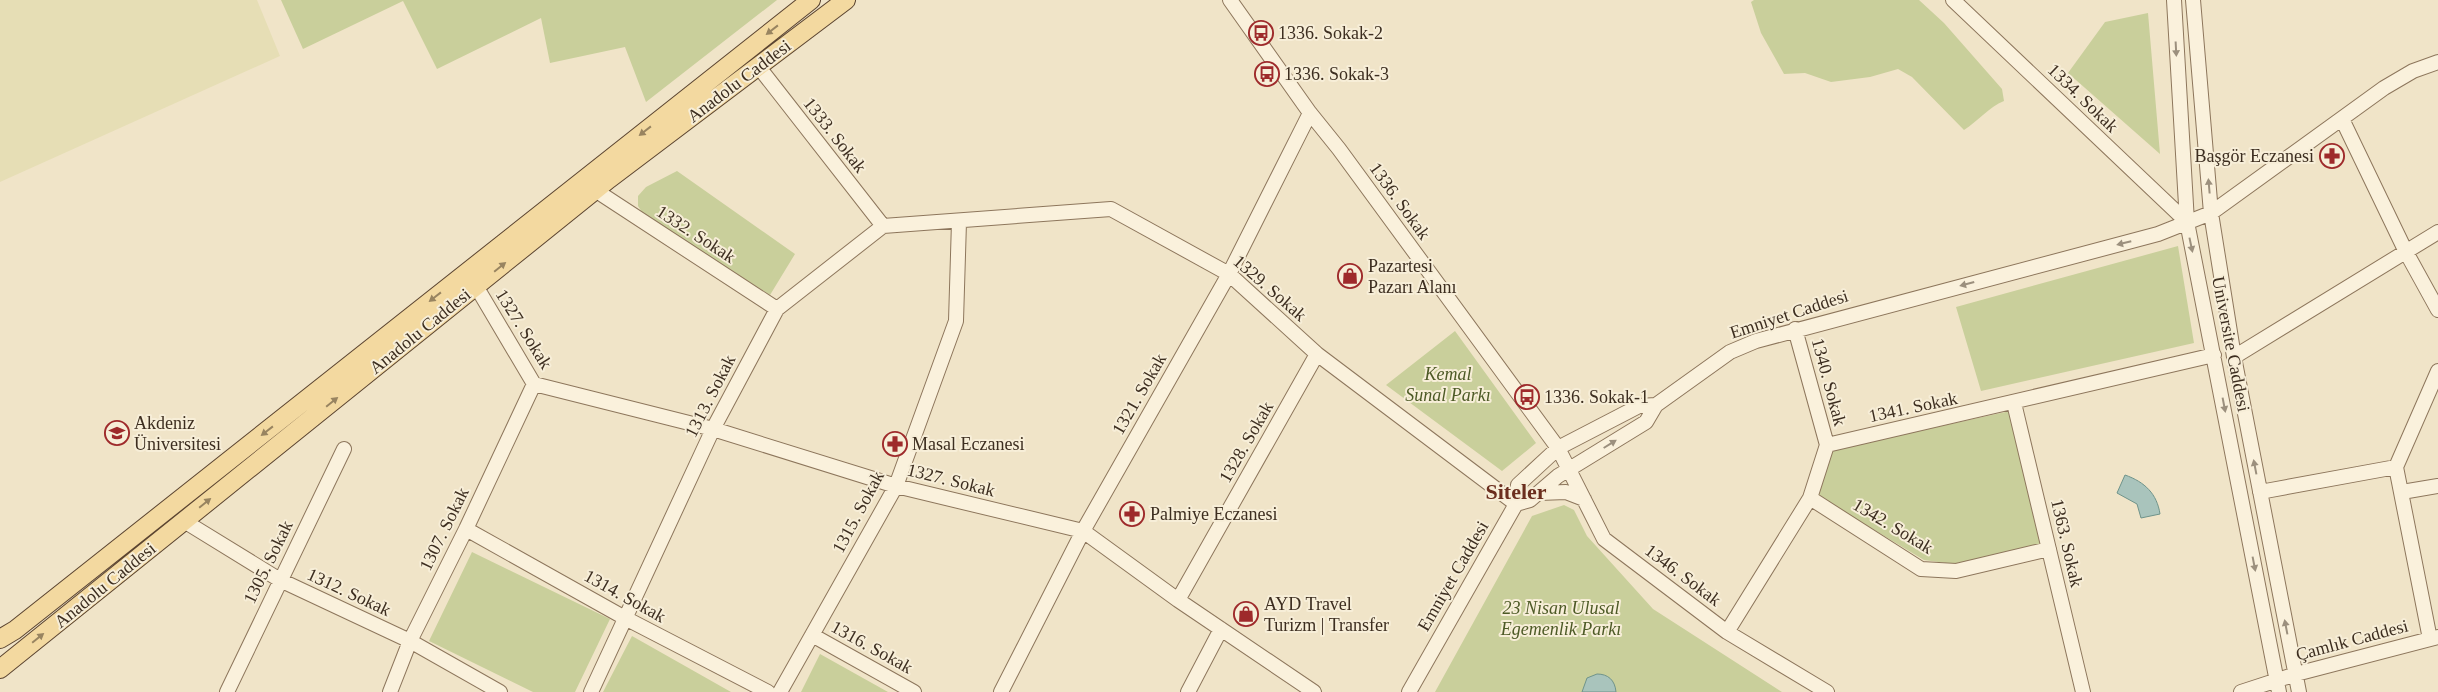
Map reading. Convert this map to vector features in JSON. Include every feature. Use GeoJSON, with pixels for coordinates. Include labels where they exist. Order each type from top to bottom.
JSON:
{"type":"FeatureCollection","features":[{"type":"Feature","properties":{"kind":"main road","name":"Anadolu Caddesi"},"geometry":{"type":"LineString","coordinates":[[0,638],[15,630],[810,0]]}},
{"type":"Feature","properties":{"kind":"main road","name":"Anadolu Caddesi"},"geometry":{"type":"LineString","coordinates":[[0,669],[595,190],[846,0]]}},
{"type":"Feature","properties":{"kind":"street","name":"1336. Sokak"},"geometry":{"type":"LineString","coordinates":[[1230,0],[1310,113],[1339,149],[1558,448]]}},
{"type":"Feature","properties":{"kind":"street","name":"1334. Sokak"},"geometry":{"type":"LineString","coordinates":[[1953,0],[2186,222]]}},
{"type":"Feature","properties":{"kind":"street","name":"Universite Caddesi"},"geometry":{"type":"LineString","coordinates":[[2174,0],[2186,222],[2214,355],[2278,687]]}},
{"type":"Feature","properties":{"kind":"street","name":"Universite Caddesi"},"geometry":{"type":"LineString","coordinates":[[2193,0],[2211,213],[2234,357],[2299,692]]}},
{"type":"Feature","properties":{"kind":"street","name":"Emniyet Caddesi"},"geometry":{"type":"LineString","coordinates":[[1409,692],[1516,504],[1518,485],[1558,448],[1639,406],[1656,405],[1730,352],[1756,340],[2158,234],[2211,213],[2398,79],[2438,62]]}},
{"type":"Feature","properties":{"kind":"street","name":"1333. Sokak"},"geometry":{"type":"LineString","coordinates":[[758,66],[883,226]]}},
{"type":"Feature","properties":{"kind":"street","name":"1321. Sokak"},"geometry":{"type":"LineString","coordinates":[[1001,692],[1083,531],[1229,274],[1310,113]]}},
{"type":"Feature","properties":{"kind":"street"},"geometry":{"type":"LineString","coordinates":[[2342,120],[2406,252],[2438,310]]}},
{"type":"Feature","properties":{"kind":"street","name":"1332. Sokak"},"geometry":{"type":"LineString","coordinates":[[595,190],[777,309]]}},
{"type":"Feature","properties":{"kind":"street","name":"1329. Sokak"},"geometry":{"type":"LineString","coordinates":[[959,222],[1111,209],[1229,274],[1317,354],[1516,504]]}},
{"type":"Feature","properties":{"kind":"street"},"geometry":{"type":"LineString","coordinates":[[883,226],[959,222]]}},
{"type":"Feature","properties":{"kind":"street","name":"1315. Sokak"},"geometry":{"type":"LineString","coordinates":[[780,692],[896,486],[956,321],[959,222]]}},
{"type":"Feature","properties":{"kind":"street","name":"1313. Sokak"},"geometry":{"type":"LineString","coordinates":[[591,692],[713,429],[777,309],[883,226]]}},
{"type":"Feature","properties":{"kind":"street"},"geometry":{"type":"LineString","coordinates":[[2234,357],[2438,232]]}},
{"type":"Feature","properties":{"kind":"street","name":"1327. Sokak"},"geometry":{"type":"LineString","coordinates":[[476,286],[534,384],[713,429],[896,486],[1083,531],[1178,600],[1314,692]]}},
{"type":"Feature","properties":{"kind":"street","name":"1340. Sokak"},"geometry":{"type":"LineString","coordinates":[[1795,329],[1827,445]]}},
{"type":"Feature","properties":{"kind":"street","name":"1328. Sokak"},"geometry":{"type":"LineString","coordinates":[[1178,600],[1317,354]]}},
{"type":"Feature","properties":{"kind":"street","name":"1341. Sokak"},"geometry":{"type":"LineString","coordinates":[[1827,445],[2214,355]]}},
{"type":"Feature","properties":{"kind":"street"},"geometry":{"type":"LineString","coordinates":[[2434,638],[2396,466],[2438,370]]}},
{"type":"Feature","properties":{"kind":"street","name":"1307. Sokak"},"geometry":{"type":"LineString","coordinates":[[390,692],[410,641],[466,529],[534,384]]}},
{"type":"Feature","properties":{"kind":"street","name":"1363. Sokak"},"geometry":{"type":"LineString","coordinates":[[2014,403],[2083,692]]}},
{"type":"Feature","properties":{"kind":"street"},"geometry":{"type":"LineString","coordinates":[[1516,504],[1530,500],[1569,470],[1646,422],[1656,405]]}},
{"type":"Feature","properties":{"kind":"street"},"geometry":{"type":"LineString","coordinates":[[1727,632],[1810,498],[1827,445]]}},
{"type":"Feature","properties":{"kind":"street","name":"1346. Sokak"},"geometry":{"type":"LineString","coordinates":[[1558,448],[1604,539],[1727,632],[1827,692]]}},
{"type":"Feature","properties":{"kind":"street","name":"1305. Sokak"},"geometry":{"type":"LineString","coordinates":[[227,692],[344,449]]}},
{"type":"Feature","properties":{"kind":"street"},"geometry":{"type":"LineString","coordinates":[[2260,492],[2396,466]]}},
{"type":"Feature","properties":{"kind":"street"},"geometry":{"type":"LineString","coordinates":[[2402,492],[2438,486]]}},
{"type":"Feature","properties":{"kind":"street"},"geometry":{"type":"LineString","coordinates":[[1539,493],[1566,492],[1584,498]]}},
{"type":"Feature","properties":{"kind":"street","name":"1342. Sokak"},"geometry":{"type":"LineString","coordinates":[[1810,498],[1922,569],[1956,571],[2049,549]]}},
{"type":"Feature","properties":{"kind":"street","name":"1312. Sokak"},"geometry":{"type":"LineString","coordinates":[[184,521],[280,580],[410,641],[500,692]]}},
{"type":"Feature","properties":{"kind":"street","name":"1314. Sokak"},"geometry":{"type":"LineString","coordinates":[[466,529],[625,618],[768,692]]}},
{"type":"Feature","properties":{"kind":"street"},"geometry":{"type":"LineString","coordinates":[[1188,692],[1221,629]]}},
{"type":"Feature","properties":{"kind":"street","name":"1316. Sokak"},"geometry":{"type":"LineString","coordinates":[[812,635],[914,692]]}},
{"type":"Feature","properties":{"kind":"street","name":"Çamlık Caddesi"},"geometry":{"type":"LineString","coordinates":[[2278,687],[2296,674],[2434,638]]}},
{"type":"Feature","properties":{"kind":"street"},"geometry":{"type":"LineString","coordinates":[[2241,692],[2278,687]]}},
{"type":"Feature","properties":{"kind":"shaded area"},"geometry":{"type":"Polygon","coordinates":[[[0,0],[257,0],[280,56],[0,182],[0,0]]]}},
{"type":"Feature","properties":{"kind":"green space"},"geometry":{"type":"Polygon","coordinates":[[[281,0],[777,0],[646,102],[625,47],[550,63],[541,18],[437,69],[403,1],[303,49],[281,0]]]}},
{"type":"Feature","properties":{"kind":"green space"},"geometry":{"type":"Polygon","coordinates":[[[1754,0],[1919,0],[1944,23],[2002,89],[2004,101],[1993,107],[1964,130],[1912,77],[1898,69],[1870,77],[1831,82],[1805,73],[1784,74],[1761,33],[1751,2],[1754,0]]]}},
{"type":"Feature","properties":{"kind":"green space"},"geometry":{"type":"Polygon","coordinates":[[[2148,13],[2160,154],[2068,73],[2105,22],[2148,13]]]}},
{"type":"Feature","properties":{"kind":"green space"},"geometry":{"type":"Polygon","coordinates":[[[677,171],[795,254],[770,295],[644,215],[638,206],[638,196],[646,187],[677,171]]]}},
{"type":"Feature","properties":{"kind":"green space"},"geometry":{"type":"Polygon","coordinates":[[[2178,246],[2194,343],[1981,391],[1956,307],[2178,246]]]}},
{"type":"Feature","properties":{"kind":"green space","name":"Kemal Sunal Parkı"},"geometry":{"type":"Polygon","coordinates":[[[1455,331],[1536,443],[1502,471],[1386,385],[1455,331]]]}},
{"type":"Feature","properties":{"kind":"green space"},"geometry":{"type":"Polygon","coordinates":[[[2010,411],[2040,545],[1953,564],[1924,560],[1818,496],[1832,450],[2010,411]]]}},
{"type":"Feature","properties":{"kind":"green space","name":"23 Nisan Ulusal Egemenlik Parkı"},"geometry":{"type":"Polygon","coordinates":[[[1564,505],[1574,510],[1587,536],[1653,609],[1782,692],[1435,692],[1532,516],[1564,505]]]}},
{"type":"Feature","properties":{"kind":"green space"},"geometry":{"type":"Polygon","coordinates":[[[472,552],[610,619],[575,692],[533,692],[429,641],[472,552]]]}},
{"type":"Feature","properties":{"kind":"green space"},"geometry":{"type":"Polygon","coordinates":[[[632,636],[731,692],[603,692],[632,636]]]}},
{"type":"Feature","properties":{"kind":"green space"},"geometry":{"type":"Polygon","coordinates":[[[820,654],[888,692],[801,692],[820,654]]]}},
{"type":"Feature","properties":{"kind":"water"},"geometry":{"type":"Polygon","coordinates":[[[2125,475],[2138,481],[2149,490],[2156,500],[2160,514],[2141,518],[2137,504],[2117,493],[2125,475]]]}},
{"type":"Feature","properties":{"kind":"water"},"geometry":{"type":"Polygon","coordinates":[[[1597,674],[1604,675],[1610,679],[1614,684],[1616,692],[1582,692],[1587,678],[1597,674]]]}},
{"type":"Feature","properties":{"kind":"place","name":"1336. Sokak-2"},"geometry":{"type":"Point","coordinates":[1261,33]}},
{"type":"Feature","properties":{"kind":"place","name":"1336. Sokak-3"},"geometry":{"type":"Point","coordinates":[1267,74]}},
{"type":"Feature","properties":{"kind":"place","name":"Başgör Eczanesi"},"geometry":{"type":"Point","coordinates":[2332,156]}},
{"type":"Feature","properties":{"kind":"place","name":"Pazartesi Pazarı Alanı"},"geometry":{"type":"Point","coordinates":[1350,276]}},
{"type":"Feature","properties":{"kind":"place","name":"1336. Sokak-1"},"geometry":{"type":"Point","coordinates":[1527,397]}},
{"type":"Feature","properties":{"kind":"place","name":"Akdeniz Üniversitesi"},"geometry":{"type":"Point","coordinates":[117,433]}},
{"type":"Feature","properties":{"kind":"place","name":"Masal Eczanesi"},"geometry":{"type":"Point","coordinates":[895,444]}},
{"type":"Feature","properties":{"kind":"place","name":"Palmiye Eczanesi"},"geometry":{"type":"Point","coordinates":[1132,514]}},
{"type":"Feature","properties":{"kind":"place","name":"AYD Travel Turizm | Transfer"},"geometry":{"type":"Point","coordinates":[1246,614]}},
{"type":"Feature","properties":{"kind":"district","name":"Siteler"},"geometry":{"type":"Point","coordinates":[1516,491]}}]}
